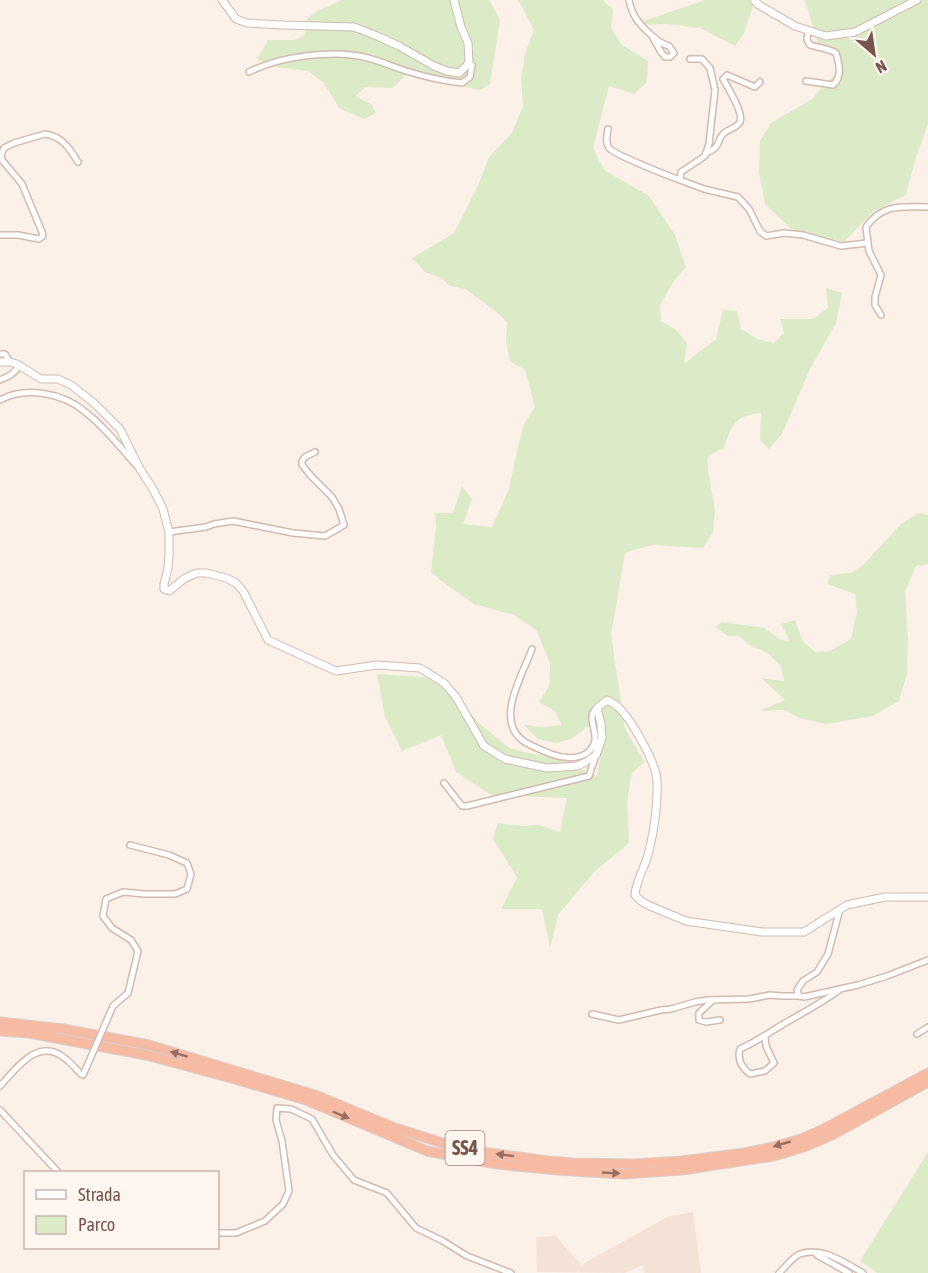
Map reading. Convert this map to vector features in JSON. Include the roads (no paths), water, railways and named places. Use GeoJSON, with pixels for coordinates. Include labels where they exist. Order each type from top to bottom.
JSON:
{"type":"FeatureCollection","features":[{"type":"Feature","properties":{"kind":"highway","name":"SS4"},"geometry":{"type":"LineString","coordinates":[[0,1022],[63,1029],[149,1045],[315,1095],[395,1128],[449,1145],[548,1161],[634,1164],[682,1161],[772,1147],[822,1130],[928,1073]]}},
{"type":"Feature","properties":{"kind":"highway","name":"SS4"},"geometry":{"type":"LineString","coordinates":[[0,1031],[29,1033],[146,1055],[306,1100],[427,1151],[496,1164],[623,1174],[745,1162],[804,1147],[832,1135],[928,1082]]}},
{"type":"Feature","properties":{"kind":"street"},"geometry":{"type":"LineString","coordinates":[[222,0],[236,19],[247,22],[354,27],[447,71],[459,73],[469,63]]}},
{"type":"Feature","properties":{"kind":"street"},"geometry":{"type":"LineString","coordinates":[[249,72],[284,60],[336,54],[367,58],[438,80],[462,83],[470,77],[472,65],[469,63],[468,43],[454,0]]}},
{"type":"Feature","properties":{"kind":"street"},"geometry":{"type":"LineString","coordinates":[[629,0],[634,16],[653,38]]}},
{"type":"Feature","properties":{"kind":"street"},"geometry":{"type":"LineString","coordinates":[[754,0],[795,26],[826,36],[855,32],[918,0]]}},
{"type":"Feature","properties":{"kind":"street"},"geometry":{"type":"LineString","coordinates":[[806,81],[833,84],[838,80],[840,68],[836,53],[830,49],[810,45],[807,40],[808,31]]}},
{"type":"Feature","properties":{"kind":"street"},"geometry":{"type":"LineString","coordinates":[[680,180],[681,172],[705,156],[710,144],[715,90],[710,69],[702,59],[690,59]]}},
{"type":"Feature","properties":{"kind":"street"},"geometry":{"type":"LineString","coordinates":[[706,153],[714,150],[723,134],[739,123],[741,114],[723,79],[727,75],[755,87],[760,82]]}},
{"type":"Feature","properties":{"kind":"street"},"geometry":{"type":"LineString","coordinates":[[608,129],[609,148],[617,153],[660,174],[704,189],[738,197],[749,209],[760,231],[766,236],[784,233],[803,235],[841,246],[867,243]]}},
{"type":"Feature","properties":{"kind":"street"},"geometry":{"type":"LineString","coordinates":[[0,235],[18,235],[39,239],[43,236],[22,184],[3,160],[1,155],[3,148],[45,134],[60,139],[78,162]]}},
{"type":"Feature","properties":{"kind":"street"},"geometry":{"type":"LineString","coordinates":[[881,315],[875,305],[875,297],[881,275],[869,251],[866,227],[877,214],[892,207],[928,207]]}},
{"type":"Feature","properties":{"kind":"street"},"geometry":{"type":"LineString","coordinates":[[0,354],[5,354],[10,362]]}},
{"type":"Feature","properties":{"kind":"street"},"geometry":{"type":"LineString","coordinates":[[0,362],[19,365],[41,379],[58,380],[71,386],[94,403],[120,429],[153,489],[169,532],[169,561],[165,589],[169,591],[185,578],[197,573],[226,578],[243,591],[268,640],[336,671],[377,665],[420,668],[444,683],[456,697],[484,746],[505,759],[547,768],[577,766],[596,755]]}},
{"type":"Feature","properties":{"kind":"street"},"geometry":{"type":"LineString","coordinates":[[0,380],[11,376],[19,365]]}},
{"type":"Feature","properties":{"kind":"street"},"geometry":{"type":"LineString","coordinates":[[0,400],[17,394],[31,393],[48,394],[71,402],[93,418],[140,469]]}},
{"type":"Feature","properties":{"kind":"street"},"geometry":{"type":"LineString","coordinates":[[169,532],[233,521],[293,533],[325,536],[338,530],[344,525],[339,509],[332,497],[302,465],[305,457],[315,452]]}},
{"type":"Feature","properties":{"kind":"street"},"geometry":{"type":"LineString","coordinates":[[532,650],[510,711],[513,730],[521,739],[534,747],[559,756],[571,758],[584,755],[593,748],[596,737],[592,715],[594,710],[607,700],[618,707],[629,720],[653,762],[658,779],[655,815],[650,849],[635,886],[635,895],[641,902],[686,921],[762,932],[804,932],[847,905],[885,897],[928,897]]}},
{"type":"Feature","properties":{"kind":"street"},"geometry":{"type":"LineString","coordinates":[[444,783],[462,806],[467,807],[589,776],[602,738],[602,724],[597,708]]}},
{"type":"Feature","properties":{"kind":"street"},"geometry":{"type":"LineString","coordinates":[[0,1086],[30,1056],[44,1051],[54,1052],[67,1059],[83,1075],[113,1006],[128,993],[138,951],[131,940],[112,928],[103,916],[106,899],[123,892],[175,894],[187,889],[191,874],[187,863],[169,855],[130,844]]}},
{"type":"Feature","properties":{"kind":"street"},"geometry":{"type":"LineString","coordinates":[[799,996],[797,990],[803,981],[817,972],[828,954],[840,909]]}},
{"type":"Feature","properties":{"kind":"street"},"geometry":{"type":"LineString","coordinates":[[592,1014],[619,1020],[695,1002],[749,999],[770,995],[804,997],[858,986],[928,960]]}},
{"type":"Feature","properties":{"kind":"street"},"geometry":{"type":"LineString","coordinates":[[765,1037],[766,1046],[774,1063],[765,1071],[750,1074],[740,1063],[740,1049],[765,1037],[842,989]]}},
{"type":"Feature","properties":{"kind":"street"},"geometry":{"type":"LineString","coordinates":[[712,1001],[699,1013],[699,1020],[706,1022],[720,1020]]}},
{"type":"Feature","properties":{"kind":"street"},"geometry":{"type":"LineString","coordinates":[[917,1034],[928,1027]]}},
{"type":"Feature","properties":{"kind":"street"},"geometry":{"type":"LineString","coordinates":[[219,1233],[236,1233],[265,1221],[283,1204],[290,1191],[282,1141],[276,1120],[277,1108],[291,1108],[312,1119],[333,1155],[354,1180],[387,1193],[416,1228],[467,1256],[511,1273]]}},
{"type":"Feature","properties":{"kind":"street"},"geometry":{"type":"LineString","coordinates":[[0,1110],[56,1171]]}},
{"type":"Feature","properties":{"kind":"street"},"geometry":{"type":"LineString","coordinates":[[813,1252],[849,1273]]}},
{"type":"Feature","properties":{"kind":"street"},"geometry":{"type":"LineString","coordinates":[[780,1273],[798,1254],[813,1252],[834,1257],[863,1273]]}}]}
